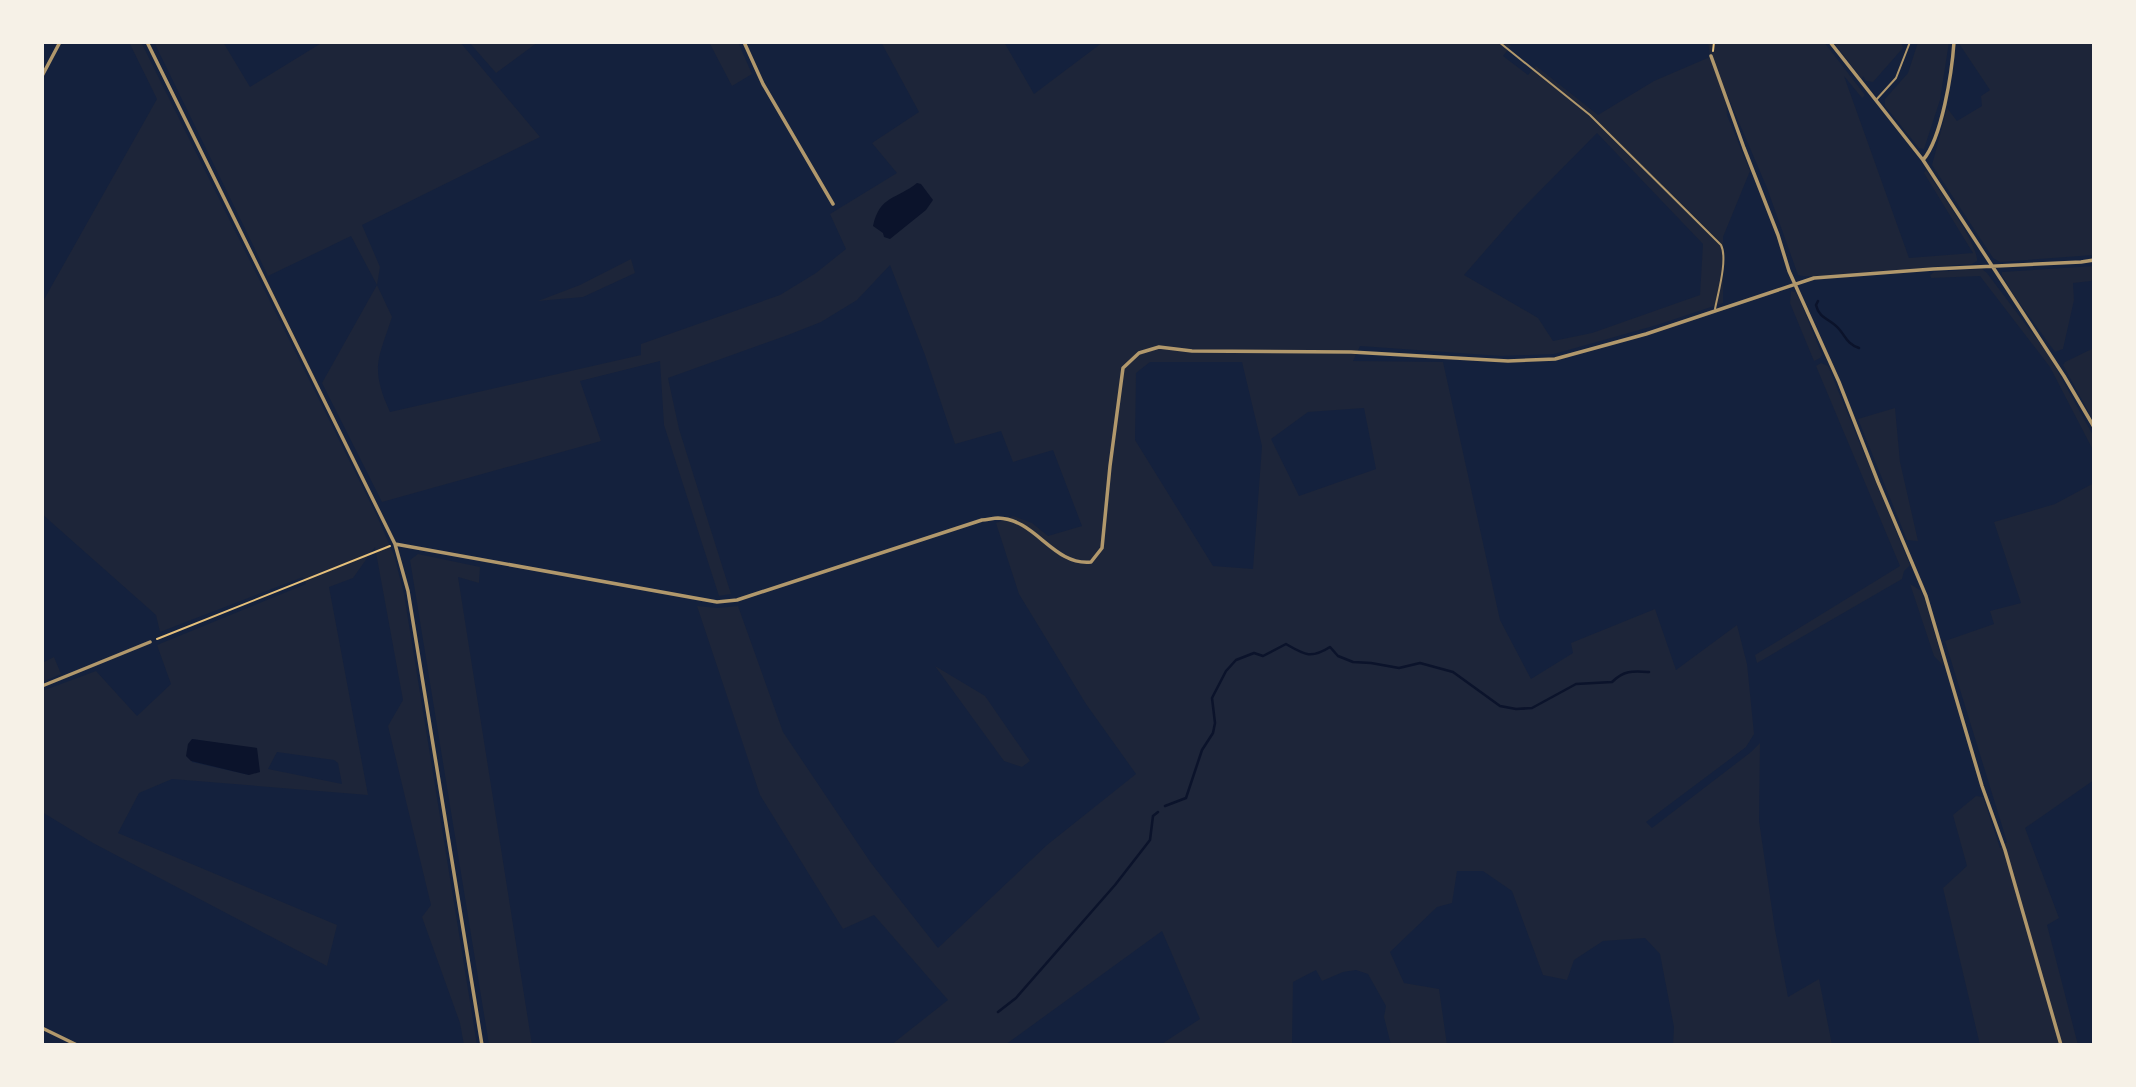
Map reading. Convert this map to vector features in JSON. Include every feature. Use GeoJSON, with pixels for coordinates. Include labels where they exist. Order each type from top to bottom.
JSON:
{"type":"FeatureCollection","features":[{"type":"Feature","properties":{"kind":"street"},"geometry":{"type":"LineString","coordinates":[[42,76],[60,42]]}},
{"type":"Feature","properties":{"kind":"street"},"geometry":{"type":"LineString","coordinates":[[147,42],[395,544],[408,591],[482,1045]]}},
{"type":"Feature","properties":{"kind":"street"},"geometry":{"type":"LineString","coordinates":[[744,42],[763,84],[833,204]]}},
{"type":"Feature","properties":{"kind":"street"},"geometry":{"type":"LineString","coordinates":[[1829,42],[1923,160],[2064,376],[2094,427]]}},
{"type":"Feature","properties":{"kind":"street"},"geometry":{"type":"LineString","coordinates":[[1923,160],[1930,152],[1946,98],[1954,42]]}},
{"type":"Feature","properties":{"kind":"street"},"geometry":{"type":"LineString","coordinates":[[1712,56],[1789,271],[1852,413],[1926,596],[1975,762],[2009,864],[2061,1045]]}},
{"type":"Feature","properties":{"kind":"street"},"geometry":{"type":"LineString","coordinates":[[395,544],[717,602],[737,600],[982,520],[998,518],[1029,528],[1056,552],[1071,561],[1091,562],[1102,548],[1123,368],[1139,353],[1159,347],[1192,351],[1351,352],[1508,361],[1555,359],[1646,334],[1814,278],[2094,260]]}},
{"type":"Feature","properties":{"kind":"street"},"geometry":{"type":"LineString","coordinates":[[42,686],[150,642]]}},
{"type":"Feature","properties":{"kind":"street"},"geometry":{"type":"LineString","coordinates":[[42,1028],[77,1045]]}},
{"type":"Feature","properties":{"kind":"lane"},"geometry":{"type":"LineString","coordinates":[[1499,42],[1590,115],[1721,245],[1724,250],[1715,312]]}},
{"type":"Feature","properties":{"kind":"lane"},"geometry":{"type":"LineString","coordinates":[[1875,101],[1896,78],[1910,42]]}},
{"type":"Feature","properties":{"kind":"path"},"geometry":{"type":"LineString","coordinates":[[1712,56],[1714,42]]}},
{"type":"Feature","properties":{"kind":"path"},"geometry":{"type":"LineString","coordinates":[[150,642],[395,544]]}},
{"type":"Feature","properties":{"kind":"shaded area"},"geometry":{"type":"Polygon","coordinates":[[[129,42],[141,42],[394,555],[404,594],[477,1045],[464,1045],[460,1023],[422,917],[431,905],[388,726],[403,700],[375,547],[353,578],[329,587],[368,795],[172,779],[139,793],[118,833],[337,925],[327,966],[93,843],[42,812],[42,691],[96,671],[137,716],[171,684],[157,645],[306,584],[303,577],[160,632],[156,615],[42,514],[42,303],[157,99],[129,42]],[[192,739],[192,762],[249,775],[250,748],[192,739]],[[277,752],[268,769],[342,784],[338,763],[334,760],[277,752]]]}},
{"type":"Feature","properties":{"kind":"shaded area"},"geometry":{"type":"Polygon","coordinates":[[[154,42],[223,42],[250,87],[323,42],[460,42],[540,137],[362,225],[380,267],[377,285],[351,236],[268,276],[154,42]]]}},
{"type":"Feature","properties":{"kind":"shaded area"},"geometry":{"type":"Polygon","coordinates":[[[469,42],[538,42],[496,73],[469,42]]]}},
{"type":"Feature","properties":{"kind":"shaded area"},"geometry":{"type":"Polygon","coordinates":[[[709,42],[738,42],[752,74],[732,86],[709,42]]]}},
{"type":"Feature","properties":{"kind":"shaded area"},"geometry":{"type":"Polygon","coordinates":[[[881,42],[1004,42],[1034,94],[1103,42],[1506,42],[1511,46],[1503,56],[1528,75],[1536,66],[1598,115],[1654,81],[1710,57],[1708,42],[1824,42],[1865,95],[1862,98],[1844,76],[1909,258],[1973,253],[1924,173],[1926,170],[1965,230],[1977,261],[1972,264],[1865,273],[1798,275],[1767,188],[1726,92],[1727,115],[1750,171],[1723,237],[1723,303],[1554,354],[1501,356],[1360,346],[1353,361],[1443,362],[1500,620],[1531,679],[1573,653],[1571,643],[1655,609],[1676,670],[1737,625],[1747,664],[1754,734],[1746,747],[1646,822],[1652,828],[1760,743],[1759,821],[1788,997],[1819,979],[1832,1045],[1673,1045],[1674,1027],[1660,954],[1645,938],[1603,941],[1574,960],[1567,980],[1543,975],[1512,891],[1483,871],[1457,871],[1452,903],[1437,907],[1390,952],[1404,983],[1439,989],[1447,1045],[1391,1045],[1384,1017],[1386,1006],[1368,974],[1356,970],[1322,981],[1316,970],[1293,982],[1292,1045],[1160,1045],[1200,1019],[1162,931],[1005,1045],[891,1045],[948,1000],[874,915],[843,929],[760,795],[697,606],[738,606],[783,732],[871,863],[938,948],[1047,845],[1136,774],[1086,704],[1019,594],[996,523],[1013,516],[1032,523],[1048,536],[1082,526],[1053,450],[1013,462],[1001,431],[955,444],[925,355],[890,265],[857,300],[821,322],[668,378],[679,429],[731,594],[719,596],[664,425],[660,361],[580,381],[601,441],[382,502],[322,383],[377,285],[392,317],[378,364],[380,385],[390,412],[641,355],[641,344],[780,295],[816,273],[846,249],[830,214],[897,173],[872,143],[919,112],[881,42]],[[1597,133],[1519,212],[1464,275],[1538,318],[1553,341],[1592,333],[1700,295],[1703,244],[1597,133]],[[1150,362],[1136,373],[1135,440],[1213,566],[1253,569],[1262,446],[1242,362],[1150,362]],[[1364,408],[1308,412],[1271,439],[1299,496],[1376,469],[1364,408]]]}},
{"type":"Feature","properties":{"kind":"shaded area"},"geometry":{"type":"Polygon","coordinates":[[[1833,42],[1901,42],[1903,48],[1873,82],[1866,81],[1863,76],[1862,79],[1833,42]]]}},
{"type":"Feature","properties":{"kind":"shaded area"},"geometry":{"type":"Polygon","coordinates":[[[1918,42],[1949,42],[1940,100],[1924,149],[1919,148],[1885,106],[1885,99],[1908,73],[1918,42]]]}},
{"type":"Feature","properties":{"kind":"shaded area"},"geometry":{"type":"Polygon","coordinates":[[[1958,42],[2094,42],[2094,255],[2000,262],[1993,258],[1932,165],[1947,108],[1957,121],[1982,106],[1981,96],[1990,90],[1958,42]]]}},
{"type":"Feature","properties":{"kind":"shaded area"},"geometry":{"type":"Polygon","coordinates":[[[917,183],[921,184],[933,200],[926,210],[890,239],[884,237],[883,233],[873,226],[880,209],[884,203],[917,183]]]}},
{"type":"Feature","properties":{"kind":"shaded area"},"geometry":{"type":"Polygon","coordinates":[[[631,259],[635,273],[583,297],[538,301],[580,285],[631,259]]]}},
{"type":"Feature","properties":{"kind":"shaded area"},"geometry":{"type":"Polygon","coordinates":[[[2094,266],[2094,277],[2091,281],[2073,283],[2074,300],[2063,349],[2055,352],[2013,294],[2002,272],[2094,266]]]}},
{"type":"Feature","properties":{"kind":"shaded area"},"geometry":{"type":"Polygon","coordinates":[[[1982,269],[2048,354],[2094,437],[2094,452],[2050,367],[1980,276],[1931,278],[1930,275],[1934,272],[1982,269]]]}},
{"type":"Feature","properties":{"kind":"shaded area"},"geometry":{"type":"Polygon","coordinates":[[[1791,291],[1799,298],[1822,355],[1814,361],[1790,303],[1791,291]]]}},
{"type":"Feature","properties":{"kind":"shaded area"},"geometry":{"type":"Polygon","coordinates":[[[2094,348],[2094,422],[2063,365],[2094,348]]]}},
{"type":"Feature","properties":{"kind":"shaded area"},"geometry":{"type":"Polygon","coordinates":[[[1821,363],[1828,366],[1910,565],[1904,571],[1902,579],[1757,663],[1755,655],[1900,566],[1816,366],[1821,363]]]}},
{"type":"Feature","properties":{"kind":"shaded area"},"geometry":{"type":"Polygon","coordinates":[[[1895,408],[1900,462],[1918,541],[1907,540],[1858,419],[1895,408]]]}},
{"type":"Feature","properties":{"kind":"shaded area"},"geometry":{"type":"Polygon","coordinates":[[[2094,483],[2094,780],[2025,828],[2059,918],[2047,925],[2078,1045],[1980,1045],[1943,888],[1967,866],[1953,815],[1976,796],[1983,797],[2000,848],[2007,842],[1945,641],[1994,624],[1990,611],[2021,603],[1994,522],[2055,504],[2094,483]]]}},
{"type":"Feature","properties":{"kind":"shaded area"},"geometry":{"type":"Polygon","coordinates":[[[418,554],[480,567],[479,583],[458,577],[532,1045],[489,1045],[410,560],[418,554]]]}},
{"type":"Feature","properties":{"kind":"shaded area"},"geometry":{"type":"Polygon","coordinates":[[[1910,584],[1920,590],[1925,600],[1944,666],[1934,656],[1910,584]]]}},
{"type":"Feature","properties":{"kind":"shaded area"},"geometry":{"type":"Polygon","coordinates":[[[54,657],[61,674],[42,682],[42,663],[54,657]]]}},
{"type":"Feature","properties":{"kind":"shaded area"},"geometry":{"type":"Polygon","coordinates":[[[935,666],[985,696],[1030,761],[1022,767],[1004,761],[935,666]]]}},
{"type":"Feature","properties":{"kind":"shaded area"},"geometry":{"type":"Polygon","coordinates":[[[192,739],[257,748],[260,772],[249,775],[191,761],[186,756],[188,744],[192,739]]]}},
{"type":"Feature","properties":{"kind":"waterway"},"geometry":{"type":"LineString","coordinates":[[1818,301],[1816,305],[1822,316],[1859,348]]}},
{"type":"Feature","properties":{"kind":"waterway"},"geometry":{"type":"LineString","coordinates":[[1165,806],[1186,798],[1202,750],[1213,733],[1215,723],[1212,698],[1226,671],[1236,660],[1254,653],[1263,656],[1286,644],[1308,654],[1330,647],[1338,656],[1353,662],[1399,668],[1420,663],[1453,672],[1500,706],[1516,709],[1532,708],[1576,684],[1612,682],[1629,672],[1649,672]]}},
{"type":"Feature","properties":{"kind":"waterway"},"geometry":{"type":"LineString","coordinates":[[998,1012],[1016,998],[1115,885],[1150,840],[1153,816],[1158,812]]}}]}
